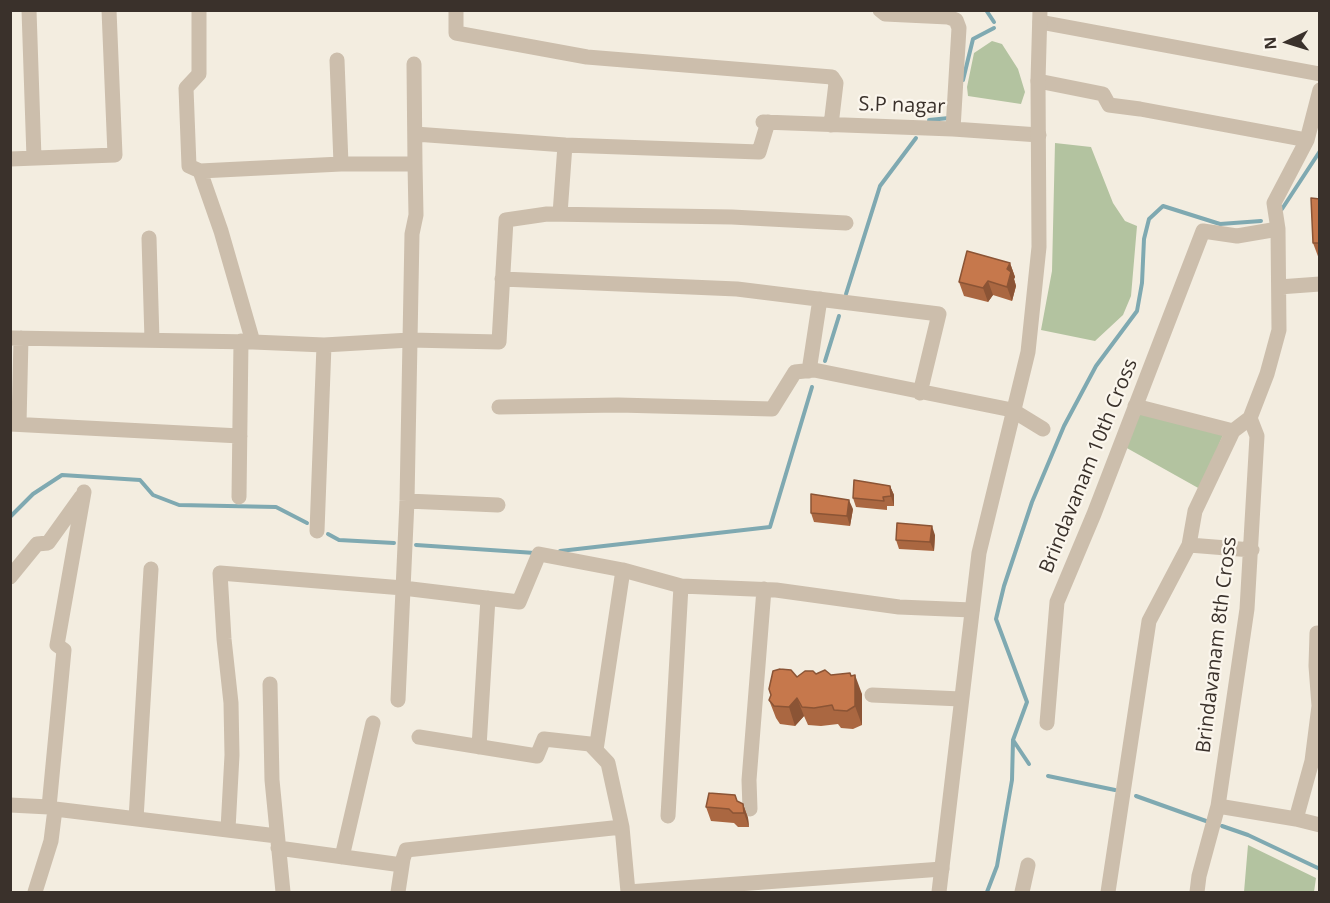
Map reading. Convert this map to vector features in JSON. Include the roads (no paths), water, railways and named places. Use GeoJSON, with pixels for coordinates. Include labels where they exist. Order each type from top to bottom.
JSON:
{"type":"FeatureCollection","features":[{"type":"Feature","properties":{"kind":"street"},"geometry":{"type":"LineString","coordinates":[[29,10],[34,158]]}},
{"type":"Feature","properties":{"kind":"street"},"geometry":{"type":"LineString","coordinates":[[10,159],[115,155],[109,10]]}},
{"type":"Feature","properties":{"kind":"street"},"geometry":{"type":"LineString","coordinates":[[200,10],[199,74],[186,88],[189,166],[200,171],[341,164],[415,164]]}},
{"type":"Feature","properties":{"kind":"street"},"geometry":{"type":"LineString","coordinates":[[456,10],[456,33],[587,57],[832,77],[836,83],[831,125]]}},
{"type":"Feature","properties":{"kind":"street"},"geometry":{"type":"LineString","coordinates":[[880,10],[885,14],[948,17],[956,20],[959,28],[953,129]]}},
{"type":"Feature","properties":{"kind":"street"},"geometry":{"type":"LineString","coordinates":[[939,892],[979,554],[1012,410],[1028,352],[1039,247],[1040,16],[1320,74]]}},
{"type":"Feature","properties":{"kind":"street"},"geometry":{"type":"LineString","coordinates":[[337,60],[341,164]]}},
{"type":"Feature","properties":{"kind":"street"},"geometry":{"type":"LineString","coordinates":[[398,700],[407,501],[412,234],[416,215],[414,64]]}},
{"type":"Feature","properties":{"kind":"street"},"geometry":{"type":"LineString","coordinates":[[1038,81],[1103,94],[1109,105],[1307,140]]}},
{"type":"Feature","properties":{"kind":"street"},"geometry":{"type":"LineString","coordinates":[[1108,892],[1149,621],[1189,545],[1195,511],[1233,431],[1250,418],[1267,374],[1279,330],[1278,229],[1274,203],[1307,140],[1320,90]]}},
{"type":"Feature","properties":{"kind":"street","name":"S.P nagar"},"geometry":{"type":"LineString","coordinates":[[565,145],[759,152],[765,122],[953,129],[1039,135]]}},
{"type":"Feature","properties":{"kind":"street"},"geometry":{"type":"LineString","coordinates":[[415,134],[565,145],[560,214]]}},
{"type":"Feature","properties":{"kind":"street"},"geometry":{"type":"LineString","coordinates":[[200,171],[221,231],[247,342],[240,436],[239,497]]}},
{"type":"Feature","properties":{"kind":"street"},"geometry":{"type":"LineString","coordinates":[[240,436],[15,424],[16,338],[324,345],[410,340],[499,342],[506,220],[560,214],[732,217],[846,224]]}},
{"type":"Feature","properties":{"kind":"street","name":"Brindavanam 10th Cross"},"geometry":{"type":"LineString","coordinates":[[1047,723],[1057,602],[1094,514],[1203,231],[1237,236],[1278,229]]}},
{"type":"Feature","properties":{"kind":"street"},"geometry":{"type":"LineString","coordinates":[[149,238],[152,340]]}},
{"type":"Feature","properties":{"kind":"street"},"geometry":{"type":"LineString","coordinates":[[502,279],[737,289],[939,314],[920,393]]}},
{"type":"Feature","properties":{"kind":"street"},"geometry":{"type":"LineString","coordinates":[[1279,288],[1320,284]]}},
{"type":"Feature","properties":{"kind":"street"},"geometry":{"type":"LineString","coordinates":[[809,371],[820,299]]}},
{"type":"Feature","properties":{"kind":"street"},"geometry":{"type":"LineString","coordinates":[[317,531],[324,345]]}},
{"type":"Feature","properties":{"kind":"street"},"geometry":{"type":"LineString","coordinates":[[499,407],[618,405],[772,408],[795,372],[814,370],[1012,410],[1043,429]]}},
{"type":"Feature","properties":{"kind":"street"},"geometry":{"type":"LineString","coordinates":[[1135,406],[1233,431]]}},
{"type":"Feature","properties":{"kind":"street","name":"Brindavanam 8th Cross"},"geometry":{"type":"LineString","coordinates":[[1197,892],[1199,876],[1218,806],[1247,609],[1257,436],[1250,418]]}},
{"type":"Feature","properties":{"kind":"street"},"geometry":{"type":"LineString","coordinates":[[10,577],[37,544],[48,543],[84,492],[57,645],[64,650],[51,841],[35,892]]}},
{"type":"Feature","properties":{"kind":"street"},"geometry":{"type":"LineString","coordinates":[[407,501],[498,505]]}},
{"type":"Feature","properties":{"kind":"street"},"geometry":{"type":"LineString","coordinates":[[1189,545],[1252,550]]}},
{"type":"Feature","properties":{"kind":"street"},"geometry":{"type":"LineString","coordinates":[[228,829],[232,755],[231,703],[220,573],[403,588],[519,602],[539,554],[623,570],[681,586],[765,589],[899,607],[972,610]]}},
{"type":"Feature","properties":{"kind":"street"},"geometry":{"type":"LineString","coordinates":[[136,819],[150,568]]}},
{"type":"Feature","properties":{"kind":"street"},"geometry":{"type":"LineString","coordinates":[[596,750],[623,570]]}},
{"type":"Feature","properties":{"kind":"street"},"geometry":{"type":"LineString","coordinates":[[668,816],[681,586]]}},
{"type":"Feature","properties":{"kind":"street"},"geometry":{"type":"LineString","coordinates":[[750,809],[749,780],[765,589]]}},
{"type":"Feature","properties":{"kind":"street"},"geometry":{"type":"LineString","coordinates":[[479,747],[488,598]]}},
{"type":"Feature","properties":{"kind":"street"},"geometry":{"type":"LineString","coordinates":[[1296,819],[1311,761],[1319,706],[1316,666],[1317,633]]}},
{"type":"Feature","properties":{"kind":"street"},"geometry":{"type":"LineString","coordinates":[[270,684],[272,780],[283,892]]}},
{"type":"Feature","properties":{"kind":"street"},"geometry":{"type":"LineString","coordinates":[[872,695],[961,699]]}},
{"type":"Feature","properties":{"kind":"street"},"geometry":{"type":"LineString","coordinates":[[342,857],[374,723]]}},
{"type":"Feature","properties":{"kind":"street"},"geometry":{"type":"LineString","coordinates":[[419,737],[537,756],[544,739],[590,744],[608,763],[622,827],[628,892],[942,869]]}},
{"type":"Feature","properties":{"kind":"street"},"geometry":{"type":"LineString","coordinates":[[10,805],[228,829],[342,857],[402,865]]}},
{"type":"Feature","properties":{"kind":"street"},"geometry":{"type":"LineString","coordinates":[[1218,806],[1320,825]]}},
{"type":"Feature","properties":{"kind":"street"},"geometry":{"type":"LineString","coordinates":[[398,892],[406,850],[622,827]]}},
{"type":"Feature","properties":{"kind":"street"},"geometry":{"type":"LineString","coordinates":[[1022,892],[1028,865]]}},
{"type":"Feature","properties":{"kind":"waterway"},"geometry":{"type":"LineString","coordinates":[[986,10],[994,22]]}},
{"type":"Feature","properties":{"kind":"waterway"},"geometry":{"type":"LineString","coordinates":[[963,80],[973,39],[994,28]]}},
{"type":"Feature","properties":{"kind":"waterway"},"geometry":{"type":"LineString","coordinates":[[929,120],[949,118]]}},
{"type":"Feature","properties":{"kind":"waterway"},"geometry":{"type":"LineString","coordinates":[[846,294],[880,186],[916,138]]}},
{"type":"Feature","properties":{"kind":"waterway"},"geometry":{"type":"LineString","coordinates":[[1282,209],[1320,151]]}},
{"type":"Feature","properties":{"kind":"waterway"},"geometry":{"type":"LineString","coordinates":[[987,892],[997,866],[1012,780],[1013,740],[1027,702],[996,619],[1004,586],[1032,502],[1064,426],[1096,366],[1137,311],[1142,283],[1144,239],[1149,219],[1163,206],[1220,224],[1261,221]]}},
{"type":"Feature","properties":{"kind":"waterway"},"geometry":{"type":"LineString","coordinates":[[825,361],[839,316]]}},
{"type":"Feature","properties":{"kind":"waterway"},"geometry":{"type":"LineString","coordinates":[[560,551],[770,527],[812,387]]}},
{"type":"Feature","properties":{"kind":"waterway"},"geometry":{"type":"LineString","coordinates":[[10,517],[33,494],[62,475],[140,480],[153,495],[179,505],[276,507],[307,523]]}},
{"type":"Feature","properties":{"kind":"waterway"},"geometry":{"type":"LineString","coordinates":[[328,534],[339,540],[394,543]]}},
{"type":"Feature","properties":{"kind":"waterway"},"geometry":{"type":"LineString","coordinates":[[416,545],[535,553]]}},
{"type":"Feature","properties":{"kind":"waterway"},"geometry":{"type":"LineString","coordinates":[[1013,740],[1029,764]]}},
{"type":"Feature","properties":{"kind":"waterway"},"geometry":{"type":"LineString","coordinates":[[1048,776],[1115,790]]}},
{"type":"Feature","properties":{"kind":"waterway"},"geometry":{"type":"LineString","coordinates":[[1136,796],[1206,821]]}},
{"type":"Feature","properties":{"kind":"waterway"},"geometry":{"type":"LineString","coordinates":[[1222,826],[1248,835],[1320,869]]}}]}
